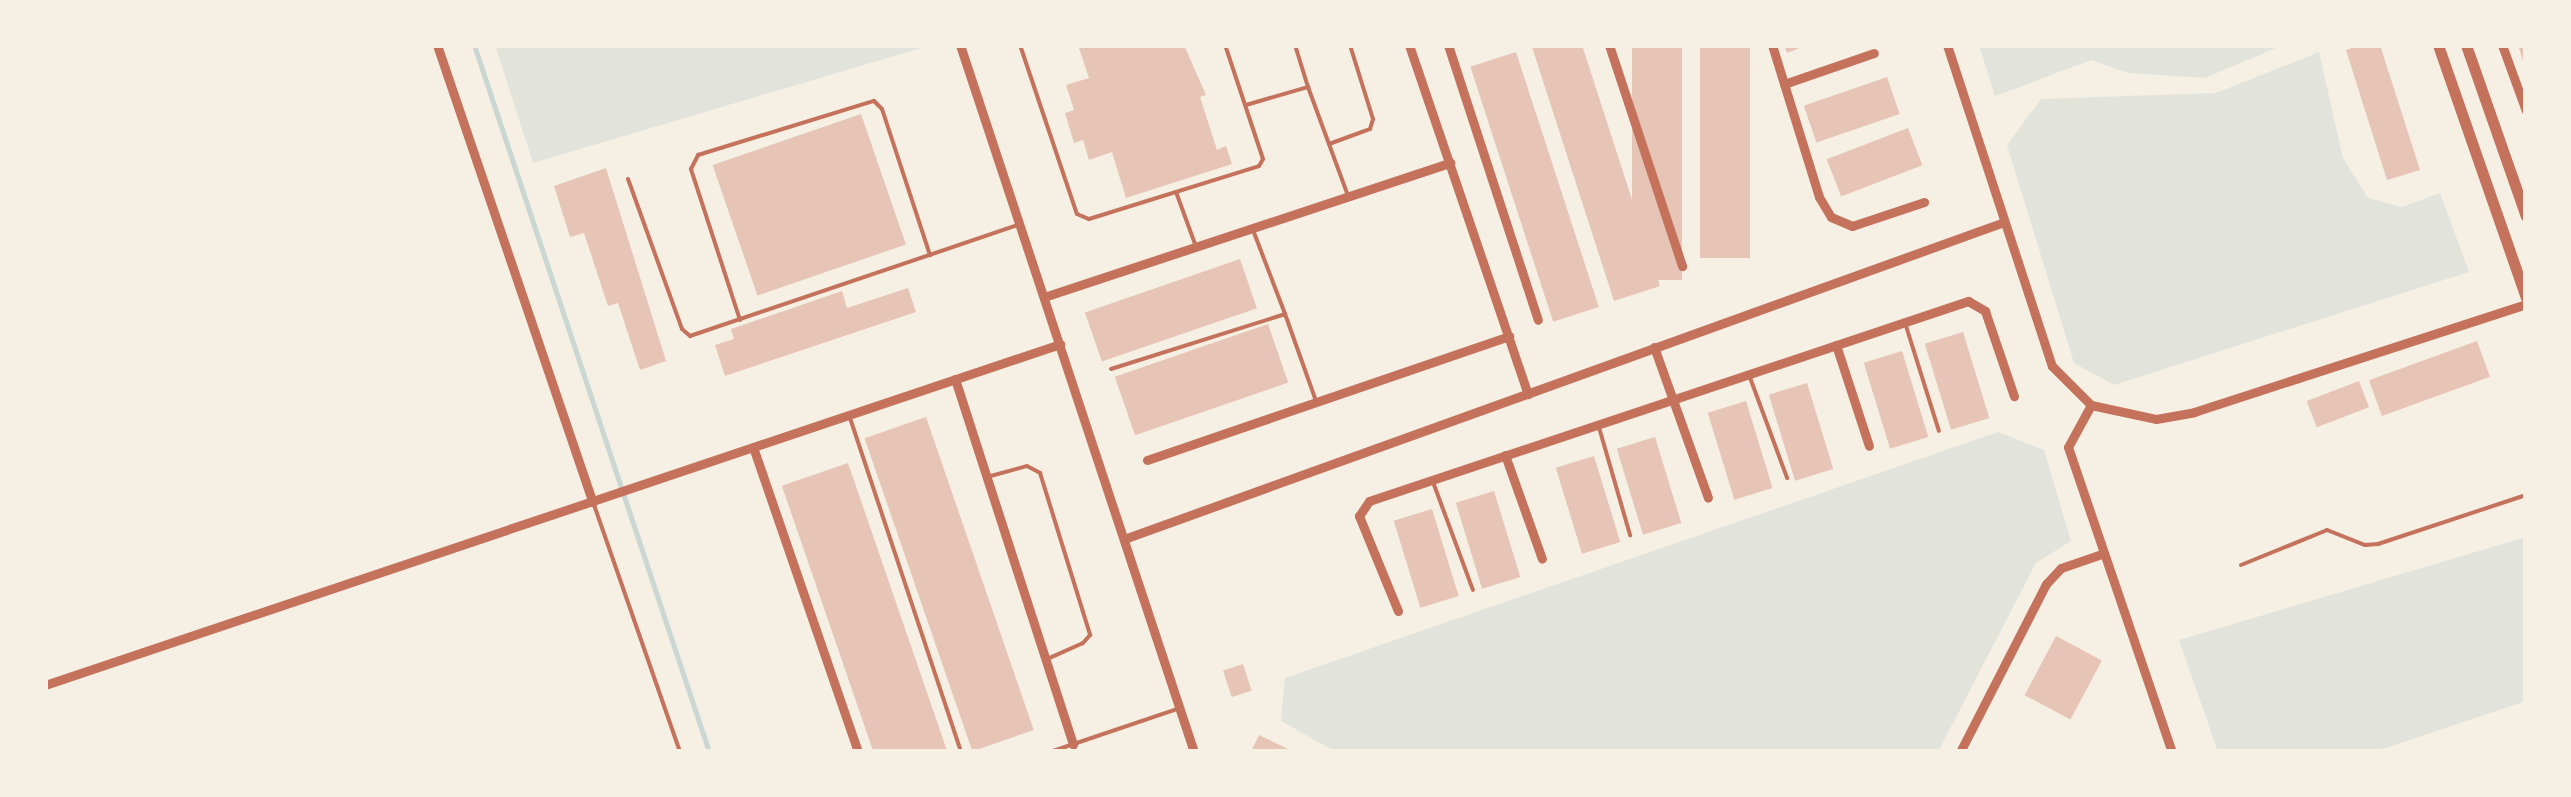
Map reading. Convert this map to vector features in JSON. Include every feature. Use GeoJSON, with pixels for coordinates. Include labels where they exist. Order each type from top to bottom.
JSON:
{"type":"FeatureCollection","features":[{"type":"Feature","properties":{"kind":"street"},"geometry":{"type":"LineString","coordinates":[[437,45],[593,502]]}},
{"type":"Feature","properties":{"kind":"street"},"geometry":{"type":"LineString","coordinates":[[960,45],[1194,752]]}},
{"type":"Feature","properties":{"kind":"street"},"geometry":{"type":"LineString","coordinates":[[1411,45],[1528,394]]}},
{"type":"Feature","properties":{"kind":"street"},"geometry":{"type":"LineString","coordinates":[[1448,45],[1538,320]]}},
{"type":"Feature","properties":{"kind":"street"},"geometry":{"type":"LineString","coordinates":[[1608,45],[1682,266]]}},
{"type":"Feature","properties":{"kind":"street"},"geometry":{"type":"LineString","coordinates":[[1772,45],[1819,197],[1832,217],[1852,226],[1924,202]]}},
{"type":"Feature","properties":{"kind":"street"},"geometry":{"type":"LineString","coordinates":[[1946,45],[2052,366],[2091,405],[2156,419],[2194,412],[2526,301],[2438,45]]}},
{"type":"Feature","properties":{"kind":"street"},"geometry":{"type":"LineString","coordinates":[[2466,45],[2526,216]]}},
{"type":"Feature","properties":{"kind":"street"},"geometry":{"type":"LineString","coordinates":[[2502,45],[2526,112]]}},
{"type":"Feature","properties":{"kind":"street"},"geometry":{"type":"LineString","coordinates":[[1784,84],[1874,53]]}},
{"type":"Feature","properties":{"kind":"street"},"geometry":{"type":"LineString","coordinates":[[1044,297],[1450,163]]}},
{"type":"Feature","properties":{"kind":"street"},"geometry":{"type":"LineString","coordinates":[[1124,539],[2004,222]]}},
{"type":"Feature","properties":{"kind":"street"},"geometry":{"type":"LineString","coordinates":[[1398,612],[1359,516],[1369,501],[1968,301],[1985,310],[2014,396]]}},
{"type":"Feature","properties":{"kind":"street"},"geometry":{"type":"LineString","coordinates":[[1147,460],[1508,336]]}},
{"type":"Feature","properties":{"kind":"street"},"geometry":{"type":"LineString","coordinates":[[45,685],[1060,344]]}},
{"type":"Feature","properties":{"kind":"street"},"geometry":{"type":"LineString","coordinates":[[1836,345],[1869,446]]}},
{"type":"Feature","properties":{"kind":"street"},"geometry":{"type":"LineString","coordinates":[[1654,348],[1708,498]]}},
{"type":"Feature","properties":{"kind":"street"},"geometry":{"type":"LineString","coordinates":[[955,379],[1073,744]]}},
{"type":"Feature","properties":{"kind":"street"},"geometry":{"type":"LineString","coordinates":[[2091,405],[2068,447],[2172,752]]}},
{"type":"Feature","properties":{"kind":"street"},"geometry":{"type":"LineString","coordinates":[[753,448],[858,752]]}},
{"type":"Feature","properties":{"kind":"street"},"geometry":{"type":"LineString","coordinates":[[1505,455],[1542,558]]}},
{"type":"Feature","properties":{"kind":"street"},"geometry":{"type":"LineString","coordinates":[[1960,752],[2046,584],[2061,568],[2102,554]]}},
{"type":"Feature","properties":{"kind":"lane"},"geometry":{"type":"LineString","coordinates":[[1020,45],[1077,214],[1089,218],[1259,166],[1263,159],[1226,45]]}},
{"type":"Feature","properties":{"kind":"lane"},"geometry":{"type":"LineString","coordinates":[[1294,45],[1348,196]]}},
{"type":"Feature","properties":{"kind":"lane"},"geometry":{"type":"LineString","coordinates":[[1329,144],[1370,128],[1374,119],[1350,45]]}},
{"type":"Feature","properties":{"kind":"lane"},"geometry":{"type":"LineString","coordinates":[[1246,105],[1308,87]]}},
{"type":"Feature","properties":{"kind":"lane"},"geometry":{"type":"LineString","coordinates":[[740,320],[691,169],[698,155],[874,101],[882,108],[930,255]]}},
{"type":"Feature","properties":{"kind":"lane"},"geometry":{"type":"LineString","coordinates":[[628,179],[685,333],[696,335],[1020,224]]}},
{"type":"Feature","properties":{"kind":"lane"},"geometry":{"type":"LineString","coordinates":[[1176,192],[1196,246]]}},
{"type":"Feature","properties":{"kind":"lane"},"geometry":{"type":"LineString","coordinates":[[1252,228],[1316,402]]}},
{"type":"Feature","properties":{"kind":"lane"},"geometry":{"type":"LineString","coordinates":[[1110,368],[1285,314]]}},
{"type":"Feature","properties":{"kind":"lane"},"geometry":{"type":"LineString","coordinates":[[1906,324],[1939,431]]}},
{"type":"Feature","properties":{"kind":"lane"},"geometry":{"type":"LineString","coordinates":[[1749,374],[1787,478]]}},
{"type":"Feature","properties":{"kind":"lane"},"geometry":{"type":"LineString","coordinates":[[849,415],[960,752]]}},
{"type":"Feature","properties":{"kind":"lane"},"geometry":{"type":"LineString","coordinates":[[1598,423],[1630,535]]}},
{"type":"Feature","properties":{"kind":"lane"},"geometry":{"type":"LineString","coordinates":[[988,478],[1027,466],[1040,473],[1090,635],[1083,643],[1046,659]]}},
{"type":"Feature","properties":{"kind":"lane"},"geometry":{"type":"LineString","coordinates":[[1433,481],[1473,590]]}},
{"type":"Feature","properties":{"kind":"lane"},"geometry":{"type":"LineString","coordinates":[[2241,565],[2326,530],[2365,545],[2378,544],[2526,494]]}},
{"type":"Feature","properties":{"kind":"lane"},"geometry":{"type":"LineString","coordinates":[[593,502],[680,752]]}},
{"type":"Feature","properties":{"kind":"lane"},"geometry":{"type":"LineString","coordinates":[[1050,752],[1180,708]]}},
{"type":"Feature","properties":{"kind":"shaded area"},"geometry":{"type":"Polygon","coordinates":[[[495,45],[920,45],[921,48],[533,163],[495,45]]]}},
{"type":"Feature","properties":{"kind":"shaded area"},"geometry":{"type":"Polygon","coordinates":[[[1979,45],[2283,45],[2205,78],[2128,73],[2091,60],[1995,96],[1979,45]]]}},
{"type":"Feature","properties":{"kind":"shaded area"},"geometry":{"type":"Polygon","coordinates":[[[2319,52],[2343,158],[2368,198],[2402,207],[2440,193],[2469,272],[2114,385],[2074,363],[2007,145],[2041,99],[2216,93],[2319,52]]]}},
{"type":"Feature","properties":{"kind":"shaded area"},"geometry":{"type":"Polygon","coordinates":[[[1998,432],[2044,450],[2071,541],[2036,563],[1938,752],[1336,752],[1281,721],[1285,678],[1998,432]]]}},
{"type":"Feature","properties":{"kind":"shaded area"},"geometry":{"type":"Polygon","coordinates":[[[2526,537],[2526,701],[2374,752],[2218,752],[2179,640],[2526,537]]]}},
{"type":"Feature","properties":{"kind":"building"},"geometry":{"type":"Polygon","coordinates":[[[1078,45],[1184,45],[1206,95],[1200,97],[1217,150],[1226,146],[1232,164],[1126,198],[1112,152],[1089,160],[1083,140],[1074,143],[1065,113],[1074,110],[1066,85],[1089,78],[1078,45]]]}},
{"type":"Feature","properties":{"kind":"building"},"geometry":{"type":"Polygon","coordinates":[[[1582,45],[1660,286],[1614,301],[1532,47],[1582,45]]]}},
{"type":"Feature","properties":{"kind":"building"},"geometry":{"type":"Polygon","coordinates":[[[1632,45],[1682,45],[1682,280],[1632,280],[1632,45]]]}},
{"type":"Feature","properties":{"kind":"building"},"geometry":{"type":"Polygon","coordinates":[[[1700,45],[1750,45],[1750,258],[1700,258],[1700,45]]]}},
{"type":"Feature","properties":{"kind":"building"},"geometry":{"type":"Polygon","coordinates":[[[1784,45],[1807,45],[1787,53],[1784,45]]]}},
{"type":"Feature","properties":{"kind":"building"},"geometry":{"type":"Polygon","coordinates":[[[2380,45],[2420,170],[2387,180],[2346,50],[2380,45]]]}},
{"type":"Feature","properties":{"kind":"building"},"geometry":{"type":"Polygon","coordinates":[[[2518,45],[2526,45],[2526,67],[2525,67],[2518,45]]]}},
{"type":"Feature","properties":{"kind":"building"},"geometry":{"type":"Polygon","coordinates":[[[1516,52],[1599,307],[1553,322],[1470,67],[1516,52]]]}},
{"type":"Feature","properties":{"kind":"building"},"geometry":{"type":"Polygon","coordinates":[[[1887,77],[1900,114],[1816,143],[1804,106],[1887,77]]]}},
{"type":"Feature","properties":{"kind":"building"},"geometry":{"type":"Polygon","coordinates":[[[861,114],[906,244],[757,296],[713,165],[861,114]]]}},
{"type":"Feature","properties":{"kind":"building"},"geometry":{"type":"Polygon","coordinates":[[[1908,128],[1922,165],[1841,197],[1827,159],[1908,128]]]}},
{"type":"Feature","properties":{"kind":"building"},"geometry":{"type":"Polygon","coordinates":[[[606,168],[666,361],[640,370],[618,303],[608,306],[584,233],[570,237],[554,186],[606,168]]]}},
{"type":"Feature","properties":{"kind":"building"},"geometry":{"type":"Polygon","coordinates":[[[1240,259],[1257,308],[1102,362],[1085,312],[1240,259]]]}},
{"type":"Feature","properties":{"kind":"building"},"geometry":{"type":"Polygon","coordinates":[[[908,288],[916,312],[725,376],[715,345],[734,339],[731,329],[842,291],[847,308],[908,288]]]}},
{"type":"Feature","properties":{"kind":"building"},"geometry":{"type":"Polygon","coordinates":[[[1268,324],[1288,383],[1135,435],[1115,377],[1268,324]]]}},
{"type":"Feature","properties":{"kind":"building"},"geometry":{"type":"Polygon","coordinates":[[[1963,332],[1989,418],[1951,430],[1925,344],[1963,332]]]}},
{"type":"Feature","properties":{"kind":"building"},"geometry":{"type":"Polygon","coordinates":[[[2477,341],[2490,377],[2382,416],[2369,380],[2477,341]]]}},
{"type":"Feature","properties":{"kind":"building"},"geometry":{"type":"Polygon","coordinates":[[[1902,351],[1928,437],[1890,449],[1864,363],[1902,351]]]}},
{"type":"Feature","properties":{"kind":"building"},"geometry":{"type":"Polygon","coordinates":[[[2359,381],[2369,407],[2317,427],[2307,401],[2359,381]]]}},
{"type":"Feature","properties":{"kind":"building"},"geometry":{"type":"Polygon","coordinates":[[[1807,383],[1833,469],[1795,481],[1769,395],[1807,383]]]}},
{"type":"Feature","properties":{"kind":"building"},"geometry":{"type":"Polygon","coordinates":[[[1746,401],[1773,488],[1734,500],[1708,413],[1746,401]]]}},
{"type":"Feature","properties":{"kind":"building"},"geometry":{"type":"Polygon","coordinates":[[[926,417],[1034,730],[972,751],[865,438],[926,417]]]}},
{"type":"Feature","properties":{"kind":"building"},"geometry":{"type":"Polygon","coordinates":[[[1655,437],[1681,523],[1643,535],[1617,449],[1655,437]]]}},
{"type":"Feature","properties":{"kind":"building"},"geometry":{"type":"Polygon","coordinates":[[[1594,456],[1620,542],[1582,554],[1556,468],[1594,456]]]}},
{"type":"Feature","properties":{"kind":"building"},"geometry":{"type":"Polygon","coordinates":[[[848,463],[947,751],[873,752],[782,486],[848,463]]]}},
{"type":"Feature","properties":{"kind":"building"},"geometry":{"type":"Polygon","coordinates":[[[1494,491],[1520,577],[1482,589],[1456,503],[1494,491]]]}},
{"type":"Feature","properties":{"kind":"building"},"geometry":{"type":"Polygon","coordinates":[[[1432,509],[1459,596],[1420,608],[1394,521],[1432,509]]]}},
{"type":"Feature","properties":{"kind":"building"},"geometry":{"type":"Polygon","coordinates":[[[2056,636],[2102,660],[2070,720],[2025,695],[2056,636]]]}},
{"type":"Feature","properties":{"kind":"building"},"geometry":{"type":"Polygon","coordinates":[[[1243,664],[1252,691],[1232,697],[1223,670],[1243,664]]]}},
{"type":"Feature","properties":{"kind":"building"},"geometry":{"type":"Polygon","coordinates":[[[1259,735],[1294,752],[1251,752],[1259,735]]]}},
{"type":"Feature","properties":{"kind":"waterway"},"geometry":{"type":"LineString","coordinates":[[474,45],[709,752]]}}]}
